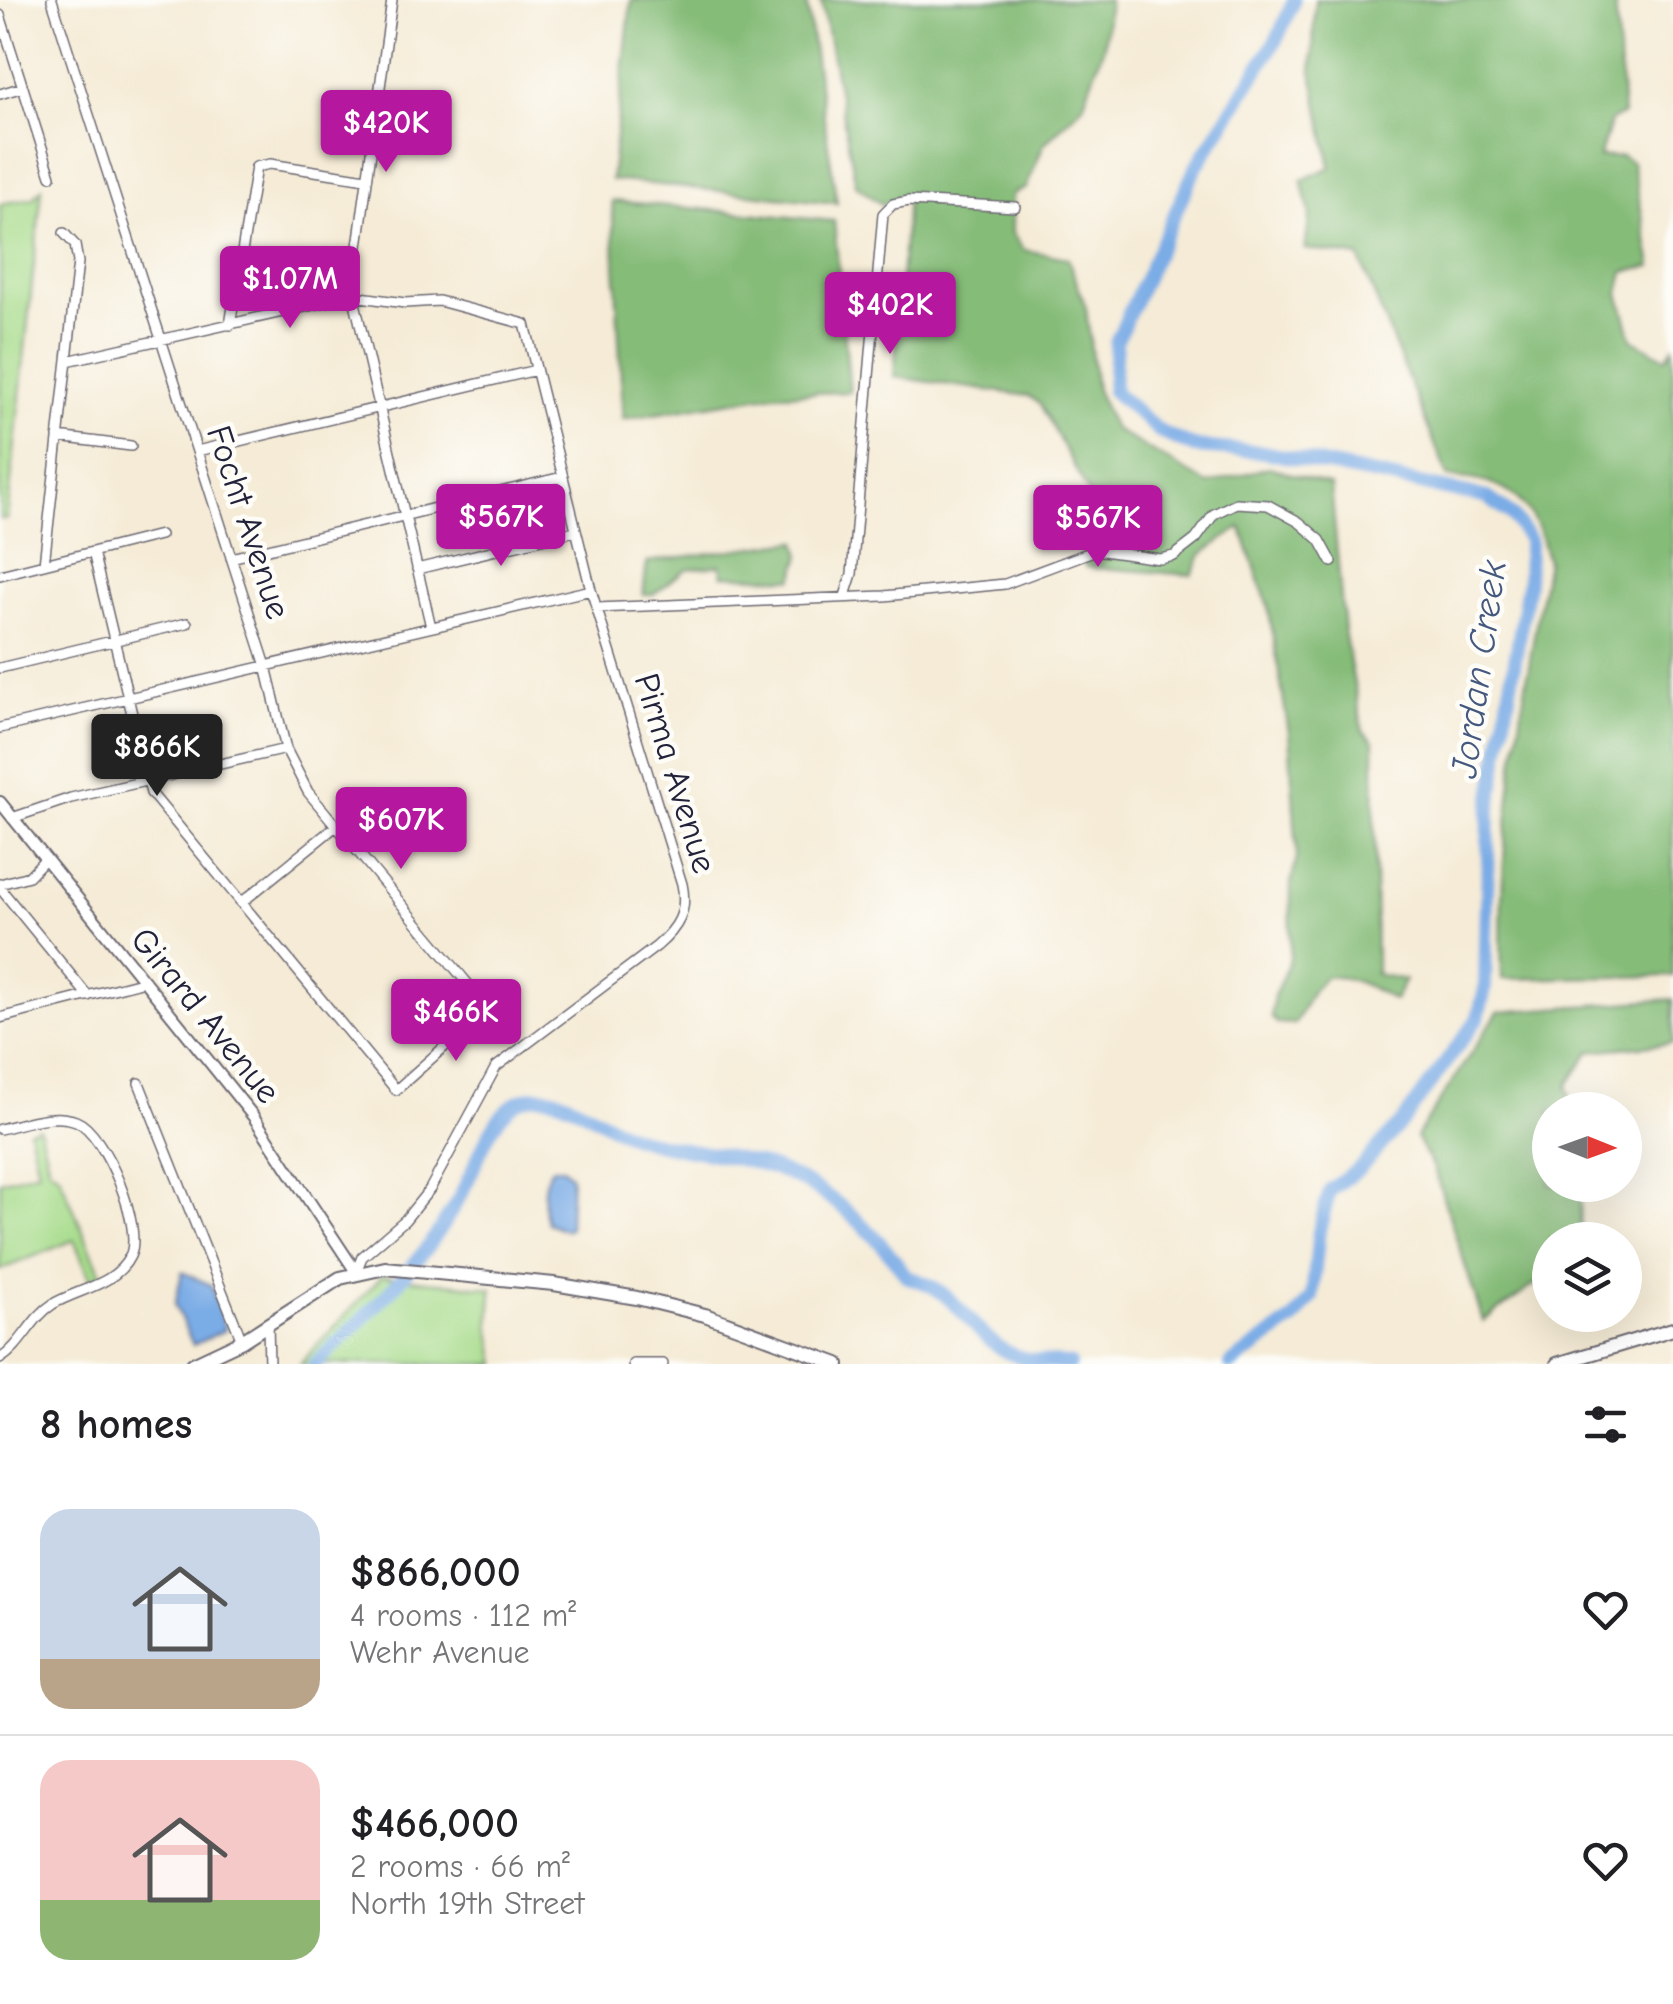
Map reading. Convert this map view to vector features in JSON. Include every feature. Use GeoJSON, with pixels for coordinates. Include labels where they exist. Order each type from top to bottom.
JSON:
{"type":"FeatureCollection","features":[{"type":"Feature","properties":{"kind":"main road"},"geometry":{"type":"LineString","coordinates":[[193,1364],[242,1340],[356,1272],[385,1268],[567,1286],[657,1303],[834,1363]]}},
{"type":"Feature","properties":{"kind":"main road"},"geometry":{"type":"LineString","coordinates":[[1558,1364],[1673,1328]]}},
{"type":"Feature","properties":{"kind":"street","name":"Focht Avenue"},"geometry":{"type":"LineString","coordinates":[[52,0],[266,666],[286,749],[299,780],[488,1008],[396,1090],[241,903]]}},
{"type":"Feature","properties":{"kind":"street"},"geometry":{"type":"LineString","coordinates":[[392,0],[353,296],[432,627]]}},
{"type":"Feature","properties":{"kind":"street"},"geometry":{"type":"LineString","coordinates":[[0,15],[51,176]]}},
{"type":"Feature","properties":{"kind":"street"},"geometry":{"type":"LineString","coordinates":[[0,94],[23,87]]}},
{"type":"Feature","properties":{"kind":"street"},"geometry":{"type":"LineString","coordinates":[[230,325],[253,173],[259,165],[366,178]]}},
{"type":"Feature","properties":{"kind":"street"},"geometry":{"type":"LineString","coordinates":[[845,596],[852,574],[883,214],[893,204],[909,201],[1015,207]]}},
{"type":"Feature","properties":{"kind":"street"},"geometry":{"type":"LineString","coordinates":[[44,564],[78,262],[75,245],[64,233]]}},
{"type":"Feature","properties":{"kind":"street"},"geometry":{"type":"LineString","coordinates":[[67,361],[353,296]]}},
{"type":"Feature","properties":{"kind":"street","name":"Pirma Avenue"},"geometry":{"type":"LineString","coordinates":[[353,296],[405,303],[438,301],[525,324],[591,590],[682,884],[681,919],[657,946],[496,1067],[430,1189],[362,1257],[356,1272]]}},
{"type":"Feature","properties":{"kind":"street"},"geometry":{"type":"LineString","coordinates":[[196,451],[536,370]]}},
{"type":"Feature","properties":{"kind":"street"},"geometry":{"type":"LineString","coordinates":[[58,437],[131,446]]}},
{"type":"Feature","properties":{"kind":"street"},"geometry":{"type":"LineString","coordinates":[[231,558],[562,477]]}},
{"type":"Feature","properties":{"kind":"street"},"geometry":{"type":"LineString","coordinates":[[597,608],[946,592],[1005,584],[1096,550],[1160,558],[1174,556],[1196,538],[1214,514],[1236,503],[1268,506],[1299,522],[1320,540],[1332,562]]}},
{"type":"Feature","properties":{"kind":"street"},"geometry":{"type":"LineString","coordinates":[[418,569],[575,531]]}},
{"type":"Feature","properties":{"kind":"street"},"geometry":{"type":"LineString","coordinates":[[0,574],[160,536]]}},
{"type":"Feature","properties":{"kind":"street"},"geometry":{"type":"LineString","coordinates":[[93,552],[145,782],[241,903],[336,826]]}},
{"type":"Feature","properties":{"kind":"street"},"geometry":{"type":"LineString","coordinates":[[0,728],[591,590]]}},
{"type":"Feature","properties":{"kind":"street"},"geometry":{"type":"LineString","coordinates":[[0,668],[186,623]]}},
{"type":"Feature","properties":{"kind":"street"},"geometry":{"type":"LineString","coordinates":[[12,818],[25,810],[286,749]]}},
{"type":"Feature","properties":{"kind":"street","name":"Girard Avenue"},"geometry":{"type":"LineString","coordinates":[[0,802],[253,1116],[356,1272]]}},
{"type":"Feature","properties":{"kind":"street"},"geometry":{"type":"LineString","coordinates":[[46,858],[29,876],[0,886],[88,996]]}},
{"type":"Feature","properties":{"kind":"street"},"geometry":{"type":"LineString","coordinates":[[0,1018],[144,981]]}},
{"type":"Feature","properties":{"kind":"street"},"geometry":{"type":"LineString","coordinates":[[138,1083],[242,1340]]}},
{"type":"Feature","properties":{"kind":"street"},"geometry":{"type":"LineString","coordinates":[[0,1129],[50,1118],[85,1126],[99,1140],[134,1232],[133,1250],[118,1272],[49,1307],[0,1359]]}},
{"type":"Feature","properties":{"kind":"street"},"geometry":{"type":"LineString","coordinates":[[381,1242],[378,1259],[385,1268]]}},
{"type":"Feature","properties":{"kind":"street"},"geometry":{"type":"LineString","coordinates":[[268,1325],[268,1364]]}},
{"type":"Feature","properties":{"kind":"street"},"geometry":{"type":"LineString","coordinates":[[633,1364],[664,1364]]}},
{"type":"Feature","properties":{"kind":"green space"},"geometry":{"type":"Polygon","coordinates":[[[631,0],[806,0],[837,203],[611,180],[631,0]]]}},
{"type":"Feature","properties":{"kind":"green space"},"geometry":{"type":"Polygon","coordinates":[[[821,0],[1109,0],[1104,46],[1083,105],[1044,144],[1026,188],[1012,194],[1012,233],[1024,250],[1068,258],[1086,308],[1096,390],[1114,429],[1208,484],[1269,467],[1331,486],[1344,631],[1363,731],[1374,741],[1376,974],[1405,980],[1394,1000],[1353,980],[1325,977],[1312,991],[1295,1024],[1277,1023],[1271,1017],[1274,996],[1290,959],[1291,883],[1297,857],[1289,733],[1268,606],[1241,527],[1201,555],[1192,575],[1086,567],[1083,559],[1104,522],[1040,404],[1029,396],[894,377],[907,198],[881,204],[856,185],[821,0]]]}},
{"type":"Feature","properties":{"kind":"green space"},"geometry":{"type":"Polygon","coordinates":[[[1315,0],[1615,0],[1623,114],[1611,121],[1599,157],[1621,156],[1632,162],[1652,266],[1624,272],[1619,293],[1632,339],[1666,358],[1673,347],[1673,976],[1502,979],[1507,821],[1547,561],[1535,523],[1516,498],[1488,483],[1448,477],[1359,257],[1305,249],[1310,214],[1302,180],[1331,167],[1312,73],[1315,0]]]}},
{"type":"Feature","properties":{"kind":"green space"},"geometry":{"type":"Polygon","coordinates":[[[42,188],[7,519],[0,519],[0,204],[33,198],[42,188]]]}},
{"type":"Feature","properties":{"kind":"green space"},"geometry":{"type":"Polygon","coordinates":[[[612,201],[834,221],[850,392],[775,394],[623,419],[612,201]]]}},
{"type":"Feature","properties":{"kind":"green space"},"geometry":{"type":"Polygon","coordinates":[[[797,541],[801,556],[793,579],[722,575],[721,565],[686,569],[653,595],[643,595],[647,562],[797,541]]]}},
{"type":"Feature","properties":{"kind":"green space"},"geometry":{"type":"Polygon","coordinates":[[[1673,999],[1673,1043],[1590,1051],[1567,1086],[1569,1092],[1532,1092],[1532,1202],[1580,1202],[1581,1222],[1532,1222],[1532,1287],[1483,1321],[1434,1169],[1416,1137],[1498,1012],[1673,999]]]}},
{"type":"Feature","properties":{"kind":"green space"},"geometry":{"type":"Polygon","coordinates":[[[39,1127],[49,1168],[59,1174],[101,1274],[91,1280],[74,1240],[0,1270],[0,1181],[38,1171],[29,1130],[39,1127]]]}},
{"type":"Feature","properties":{"kind":"green space"},"geometry":{"type":"Polygon","coordinates":[[[382,1276],[492,1288],[490,1325],[497,1364],[300,1364],[382,1276]]]}},
{"type":"Feature","properties":{"kind":"water"},"geometry":{"type":"Polygon","coordinates":[[[552,1168],[563,1168],[571,1176],[569,1228],[565,1230],[547,1223],[545,1216],[544,1187],[552,1168]]]}},
{"type":"Feature","properties":{"kind":"water"},"geometry":{"type":"Polygon","coordinates":[[[182,1272],[211,1285],[225,1330],[193,1345],[175,1305],[182,1272]]]}},
{"type":"Feature","properties":{"kind":"waterway","name":"Jordan Creek"},"geometry":{"type":"LineString","coordinates":[[1231,1364],[1293,1320],[1312,1297],[1319,1231],[1330,1190],[1360,1168],[1404,1120],[1478,1018],[1485,989],[1489,814],[1528,584],[1529,540],[1513,516],[1488,498],[1264,452],[1194,447],[1160,432],[1113,391],[1116,342],[1195,169],[1277,39],[1294,0]]}},
{"type":"Feature","properties":{"kind":"waterway","name":"Jordan Creek"},"geometry":{"type":"LineString","coordinates":[[315,1364],[379,1303],[435,1237],[499,1119],[516,1103],[544,1096],[573,1105],[645,1140],[756,1163],[794,1177],[849,1213],[881,1243],[907,1277],[939,1291],[993,1343],[1022,1358],[1069,1364]]}}]}
